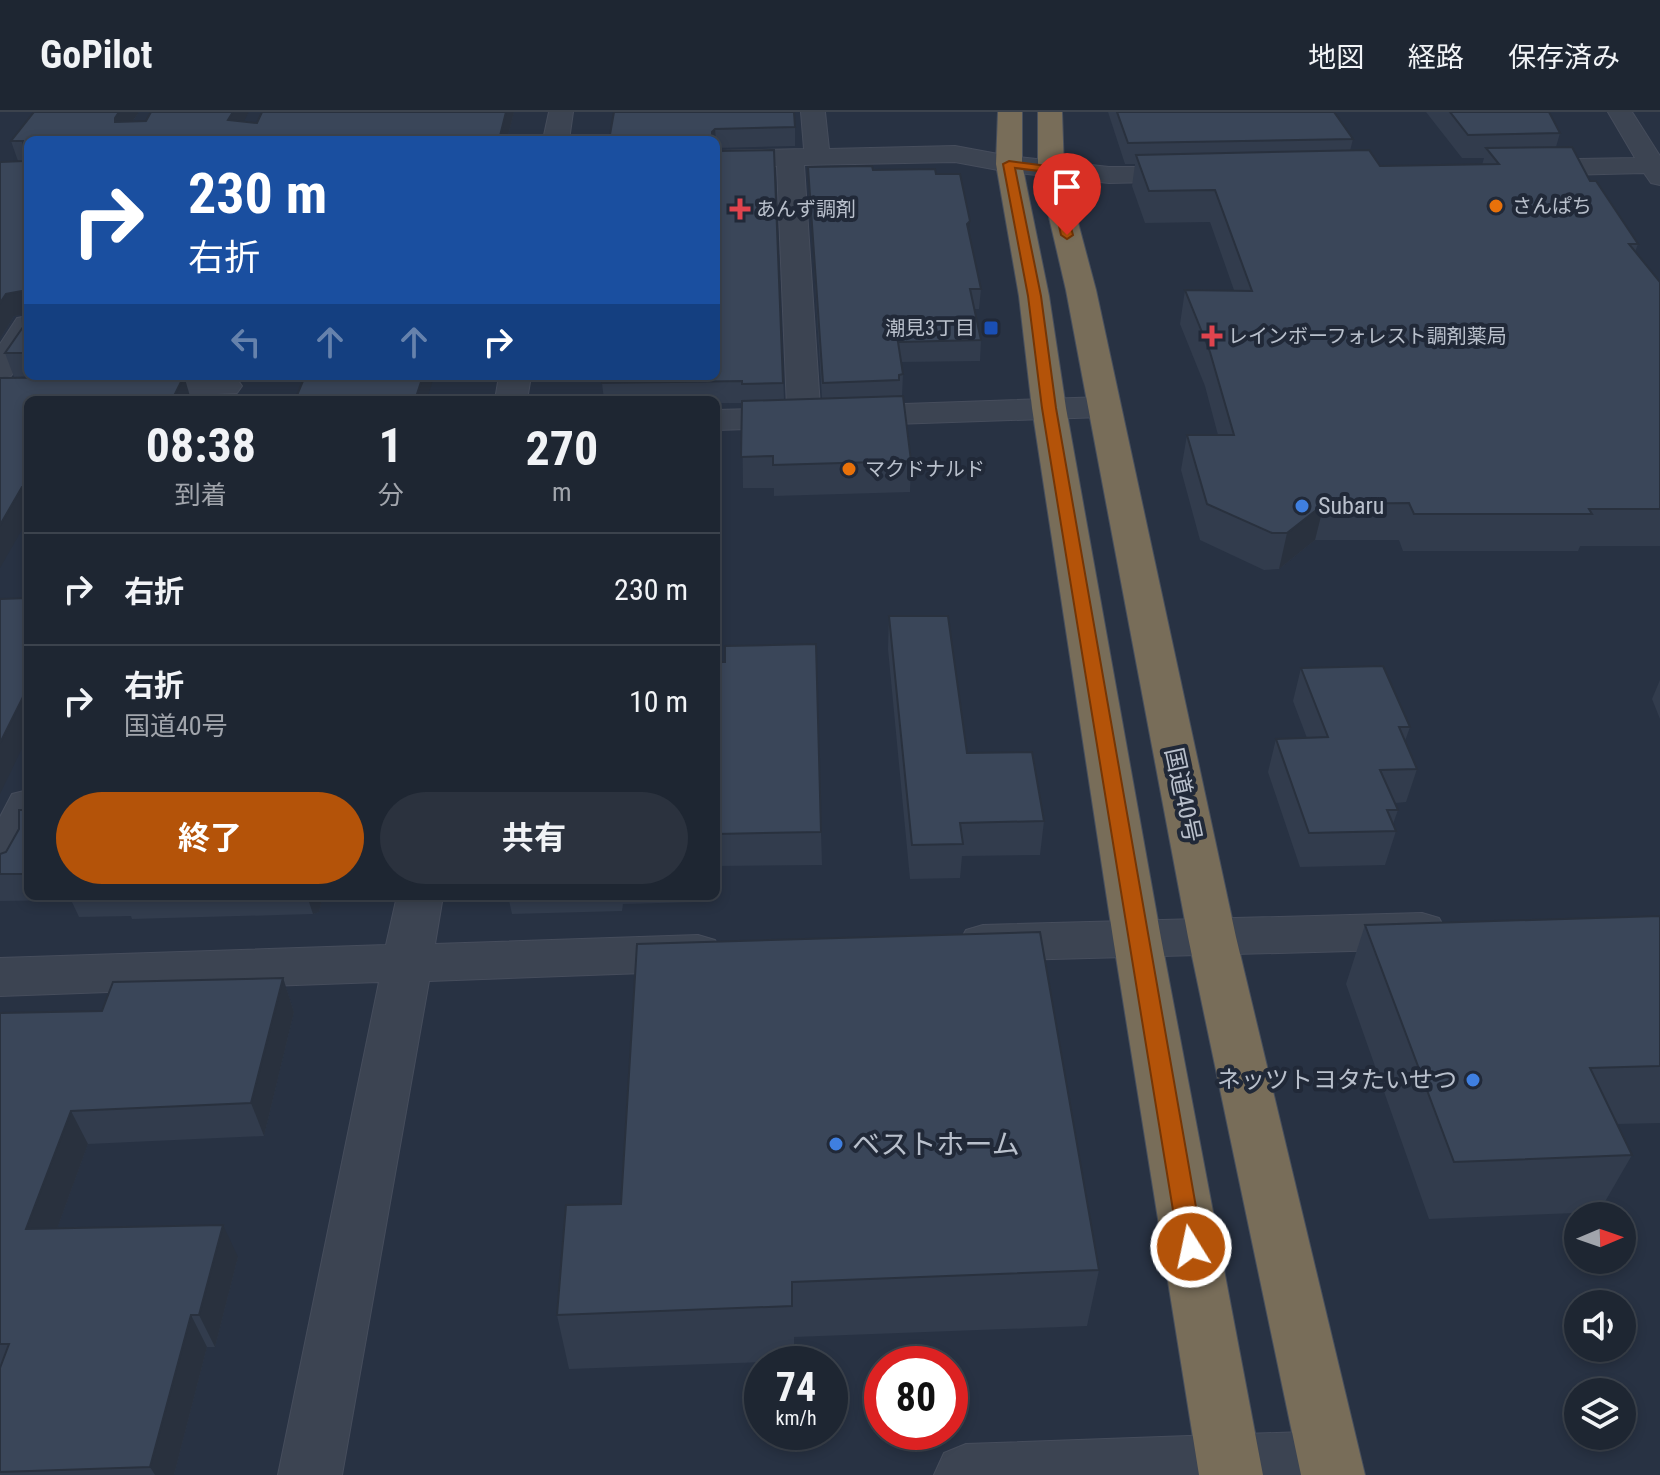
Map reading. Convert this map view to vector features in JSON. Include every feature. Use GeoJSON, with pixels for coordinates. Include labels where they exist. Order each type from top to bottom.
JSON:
{"type":"FeatureCollection","features":[{"type":"Feature","properties":{"kind":"highway"},"geometry":{"type":"LineString","coordinates":[[1010,112],[1009,164],[1034,296],[1049,408],[1137,938],[1230,1469]]}},
{"type":"Feature","properties":{"kind":"highway","name":"国道40号"},"geometry":{"type":"LineString","coordinates":[[1050,112],[1051,170],[1081,290],[1212,937],[1331,1468]]}},
{"type":"Feature","properties":{"kind":"street"},"geometry":{"type":"LineString","coordinates":[[557,136],[561,112]]}},
{"type":"Feature","properties":{"kind":"street"},"geometry":{"type":"LineString","coordinates":[[804,417],[804,157],[813,112]]}},
{"type":"Feature","properties":{"kind":"street"},"geometry":{"type":"LineString","coordinates":[[1620,112],[1658,169]]}},
{"type":"Feature","properties":{"kind":"street"},"geometry":{"type":"LineString","coordinates":[[720,159],[955,154],[1051,170],[1109,175],[1221,173]]}},
{"type":"Feature","properties":{"kind":"street"},"geometry":{"type":"LineString","coordinates":[[1492,168],[1658,169]]}},
{"type":"Feature","properties":{"kind":"street"},"geometry":{"type":"LineString","coordinates":[[5,383],[24,335]]}},
{"type":"Feature","properties":{"kind":"street"},"geometry":{"type":"LineString","coordinates":[[90,389],[225,387]]}},
{"type":"Feature","properties":{"kind":"street"},"geometry":{"type":"LineString","coordinates":[[720,420],[1103,407]]}},
{"type":"Feature","properties":{"kind":"street"},"geometry":{"type":"LineString","coordinates":[[0,865],[24,814]]}},
{"type":"Feature","properties":{"kind":"street"},"geometry":{"type":"LineString","coordinates":[[310,1475],[419,900]]}},
{"type":"Feature","properties":{"kind":"street"},"geometry":{"type":"LineString","coordinates":[[946,944],[1459,930]]}},
{"type":"Feature","properties":{"kind":"street"},"geometry":{"type":"LineString","coordinates":[[0,977],[740,951]]}},
{"type":"Feature","properties":{"kind":"street"},"geometry":{"type":"LineString","coordinates":[[966,1475],[1331,1468]]}},
{"type":"Feature","properties":{"kind":"building"},"geometry":{"type":"Polygon","coordinates":[[[34,112],[119,112],[115,122],[146,121],[151,112],[233,112],[228,120],[257,123],[262,112],[506,112],[500,136],[24,136],[24,353],[5,353],[23,327],[22,291],[6,294],[0,303],[0,162],[23,161],[23,141],[11,141],[34,112]]]}},
{"type":"Feature","properties":{"kind":"building"},"geometry":{"type":"Polygon","coordinates":[[[614,112],[794,112],[795,127],[715,129],[712,136],[610,136],[614,112]]]}},
{"type":"Feature","properties":{"kind":"building"},"geometry":{"type":"Polygon","coordinates":[[[1117,112],[1334,112],[1353,139],[1128,143],[1117,112]]]}},
{"type":"Feature","properties":{"kind":"building"},"geometry":{"type":"Polygon","coordinates":[[[1450,112],[1549,112],[1560,133],[1468,135],[1450,112]]]}},
{"type":"Feature","properties":{"kind":"building"},"geometry":{"type":"Polygon","coordinates":[[[1572,147],[1590,181],[1596,181],[1638,244],[1629,244],[1660,282],[1660,509],[1589,509],[1592,514],[1414,514],[1409,503],[1324,504],[1287,533],[1272,533],[1207,504],[1187,435],[1234,435],[1210,352],[1185,290],[1252,291],[1215,190],[1149,191],[1136,155],[1369,150],[1380,166],[1499,164],[1486,148],[1572,147]]]}},
{"type":"Feature","properties":{"kind":"building"},"geometry":{"type":"Polygon","coordinates":[[[774,150],[783,383],[602,383],[602,380],[720,380],[720,151],[774,150]]]}},
{"type":"Feature","properties":{"kind":"building"},"geometry":{"type":"Polygon","coordinates":[[[872,166],[873,170],[935,169],[936,174],[960,174],[981,289],[970,289],[981,340],[898,342],[903,374],[899,375],[899,380],[823,383],[808,167],[872,166]]]}},
{"type":"Feature","properties":{"kind":"building"},"geometry":{"type":"Polygon","coordinates":[[[0,378],[182,380],[174,396],[24,396],[24,487],[0,525],[0,378]]]}},
{"type":"Feature","properties":{"kind":"building"},"geometry":{"type":"Polygon","coordinates":[[[303,380],[422,380],[416,396],[297,396],[303,380]]]}},
{"type":"Feature","properties":{"kind":"building"},"geometry":{"type":"Polygon","coordinates":[[[903,396],[911,461],[773,465],[773,456],[741,457],[742,401],[903,396]]]}},
{"type":"Feature","properties":{"kind":"building"},"geometry":{"type":"Polygon","coordinates":[[[24,598],[24,695],[0,743],[0,599],[24,598]]]}},
{"type":"Feature","properties":{"kind":"building"},"geometry":{"type":"Polygon","coordinates":[[[889,616],[948,616],[967,753],[1032,752],[1044,821],[960,823],[963,844],[912,845],[889,616]]]}},
{"type":"Feature","properties":{"kind":"building"},"geometry":{"type":"Polygon","coordinates":[[[816,644],[821,832],[720,834],[720,662],[725,662],[725,646],[816,644]]]}},
{"type":"Feature","properties":{"kind":"building"},"geometry":{"type":"Polygon","coordinates":[[[1383,666],[1410,727],[1399,727],[1417,769],[1380,770],[1398,810],[1387,810],[1396,831],[1309,833],[1276,739],[1328,737],[1301,668],[1383,666]]]}},
{"type":"Feature","properties":{"kind":"building"},"geometry":{"type":"Polygon","coordinates":[[[19,810],[24,810],[24,874],[0,874],[0,854],[6,852],[19,829],[19,810]]]}},
{"type":"Feature","properties":{"kind":"building"},"geometry":{"type":"Polygon","coordinates":[[[1660,916],[1660,1066],[1590,1068],[1632,1155],[1454,1162],[1365,925],[1660,916]]]}},
{"type":"Feature","properties":{"kind":"building"},"geometry":{"type":"Polygon","coordinates":[[[1040,932],[1099,1270],[792,1282],[792,1306],[557,1315],[566,1205],[621,1204],[637,944],[1040,932]]]}},
{"type":"Feature","properties":{"kind":"building"},"geometry":{"type":"Polygon","coordinates":[[[283,978],[251,1103],[71,1111],[26,1229],[223,1225],[199,1315],[191,1315],[150,1467],[0,1472],[0,1368],[9,1344],[0,1344],[0,1013],[102,1011],[113,982],[283,978]]]}},
{"type":"Feature","properties":{"kind":"place","name":"さんぱち"},"geometry":{"type":"Point","coordinates":[1496,206]}},
{"type":"Feature","properties":{"kind":"place","name":"あんず調剤"},"geometry":{"type":"Point","coordinates":[740,209]}},
{"type":"Feature","properties":{"kind":"place","name":"潮見3丁目"},"geometry":{"type":"Point","coordinates":[991,328]}},
{"type":"Feature","properties":{"kind":"place","name":"レインボーフォレスト調剤薬局"},"geometry":{"type":"Point","coordinates":[1212,336]}},
{"type":"Feature","properties":{"kind":"place","name":"マクドナルド"},"geometry":{"type":"Point","coordinates":[849,469]}},
{"type":"Feature","properties":{"kind":"place","name":"Subaru"},"geometry":{"type":"Point","coordinates":[1302,506]}},
{"type":"Feature","properties":{"kind":"place","name":"ネッツトヨタたいせつ"},"geometry":{"type":"Point","coordinates":[1473,1080]}},
{"type":"Feature","properties":{"kind":"place","name":"ベストホーム"},"geometry":{"type":"Point","coordinates":[836,1144]}},
{"type":"Feature","properties":{"kind":"route"},"geometry":{"type":"LineString","coordinates":[[1067,235],[1051,170],[1009,164],[1034,296],[1049,408],[1191,1247]]}}]}
